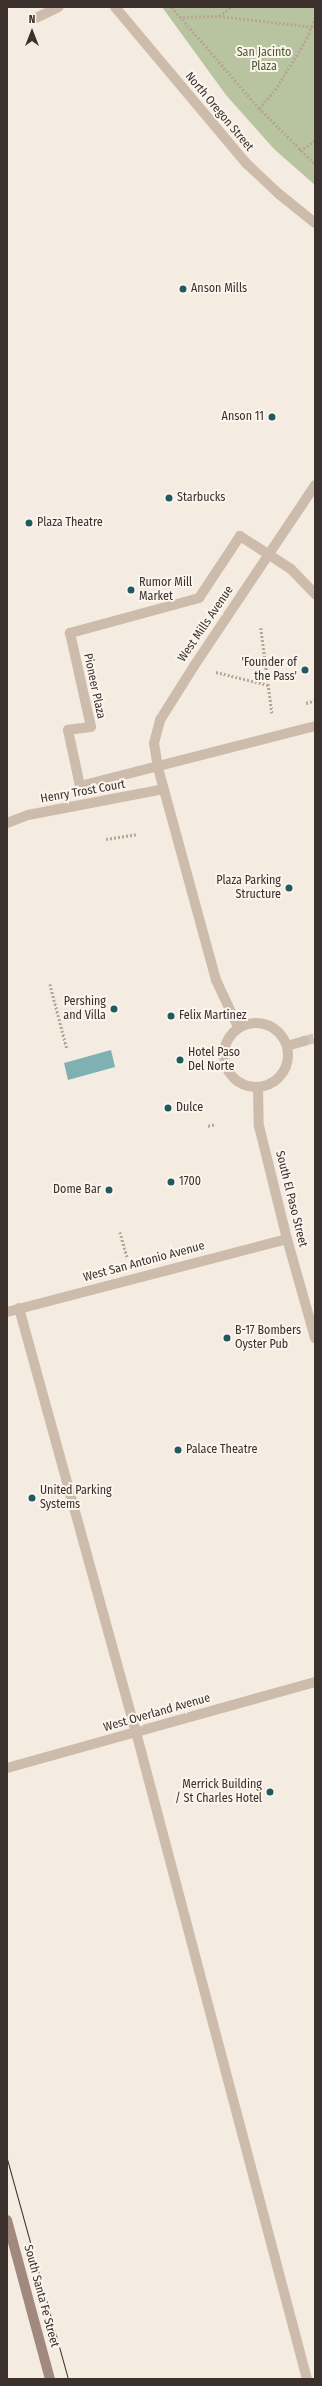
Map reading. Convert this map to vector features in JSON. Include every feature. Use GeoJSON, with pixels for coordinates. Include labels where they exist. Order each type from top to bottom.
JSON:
{"type":"FeatureCollection","features":[{"type":"Feature","properties":{"kind":"main road","name":"South Santa Fe Street"},"geometry":{"type":"LineString","coordinates":[[7,2220],[50,2379]]}},
{"type":"Feature","properties":{"kind":"street"},"geometry":{"type":"LineString","coordinates":[[36,18],[59,7]]}},
{"type":"Feature","properties":{"kind":"street","name":"North Oregon Street"},"geometry":{"type":"LineString","coordinates":[[115,7],[246,163],[279,194],[315,223]]}},
{"type":"Feature","properties":{"kind":"street","name":"West Mills Avenue"},"geometry":{"type":"LineString","coordinates":[[164,789],[158,768],[154,743],[160,720],[315,485]]}},
{"type":"Feature","properties":{"kind":"street","name":"Pioneer Plaza"},"geometry":{"type":"LineString","coordinates":[[315,594],[291,568],[240,536],[198,598],[70,633],[90,726],[68,730],[80,786],[158,768],[315,726]]}},
{"type":"Feature","properties":{"kind":"street"},"geometry":{"type":"LineString","coordinates":[[164,789],[216,980],[238,1027]]}},
{"type":"Feature","properties":{"kind":"street","name":"Henry Trost Court"},"geometry":{"type":"LineString","coordinates":[[7,823],[28,815],[164,789]]}},
{"type":"Feature","properties":{"kind":"street"},"geometry":{"type":"LineString","coordinates":[[255,1023],[265,1024],[283,1036],[287,1046],[287,1063],[283,1072],[277,1080],[258,1087],[247,1087],[238,1082],[226,1066],[225,1046],[229,1035],[238,1027],[255,1023]]}},
{"type":"Feature","properties":{"kind":"street"},"geometry":{"type":"LineString","coordinates":[[287,1046],[304,1041]]}},
{"type":"Feature","properties":{"kind":"street","name":"South El Paso Street"},"geometry":{"type":"LineString","coordinates":[[258,1087],[259,1126],[287,1239],[315,1338]]}},
{"type":"Feature","properties":{"kind":"street","name":"West San Antonio Avenue"},"geometry":{"type":"LineString","coordinates":[[7,1312],[287,1239]]}},
{"type":"Feature","properties":{"kind":"street"},"geometry":{"type":"LineString","coordinates":[[19,1308],[136,1732],[308,2379]]}},
{"type":"Feature","properties":{"kind":"street","name":"West Overland Avenue"},"geometry":{"type":"LineString","coordinates":[[7,1768],[315,1682]]}},
{"type":"Feature","properties":{"kind":"path"},"geometry":{"type":"LineString","coordinates":[[172,7],[179,17],[260,108],[300,151],[315,164]]}},
{"type":"Feature","properties":{"kind":"path"},"geometry":{"type":"LineString","coordinates":[[218,16],[231,7]]}},
{"type":"Feature","properties":{"kind":"path"},"geometry":{"type":"LineString","coordinates":[[179,17],[218,16],[314,27]]}},
{"type":"Feature","properties":{"kind":"path"},"geometry":{"type":"LineString","coordinates":[[260,108],[275,90],[314,27],[315,18]]}},
{"type":"Feature","properties":{"kind":"path"},"geometry":{"type":"LineString","coordinates":[[300,151],[315,140]]}},
{"type":"Feature","properties":{"kind":"path"},"geometry":{"type":"LineString","coordinates":[[261,628],[272,714]]}},
{"type":"Feature","properties":{"kind":"path"},"geometry":{"type":"LineString","coordinates":[[214,672],[268,685]]}},
{"type":"Feature","properties":{"kind":"path"},"geometry":{"type":"LineString","coordinates":[[106,839],[137,834]]}},
{"type":"Feature","properties":{"kind":"path"},"geometry":{"type":"LineString","coordinates":[[50,984],[67,1049]]}},
{"type":"Feature","properties":{"kind":"path"},"geometry":{"type":"LineString","coordinates":[[208,1126],[215,1124]]}},
{"type":"Feature","properties":{"kind":"path"},"geometry":{"type":"LineString","coordinates":[[120,1232],[133,1278]]}},
{"type":"Feature","properties":{"kind":"green space","name":"San Jacinto Plaza"},"geometry":{"type":"Polygon","coordinates":[[[162,7],[315,7],[315,185],[274,149],[226,95],[162,7]]]}},
{"type":"Feature","properties":{"kind":"water"},"geometry":{"type":"Polygon","coordinates":[[[111,1050],[115,1067],[68,1080],[64,1063],[111,1050]]]}},
{"type":"Feature","properties":{"kind":"tunnel"},"geometry":{"type":"LineString","coordinates":[[304,1041],[315,1038]]}},
{"type":"Feature","properties":{"kind":"tram line"},"geometry":{"type":"LineString","coordinates":[[7,2159],[68,2379]]}},
{"type":"Feature","properties":{"kind":"place","name":"Anson Mills"},"geometry":{"type":"Point","coordinates":[183,289]}},
{"type":"Feature","properties":{"kind":"place","name":"Anson 11"},"geometry":{"type":"Point","coordinates":[272,417]}},
{"type":"Feature","properties":{"kind":"place","name":"Starbucks"},"geometry":{"type":"Point","coordinates":[169,498]}},
{"type":"Feature","properties":{"kind":"place","name":"Plaza Theatre"},"geometry":{"type":"Point","coordinates":[29,523]}},
{"type":"Feature","properties":{"kind":"place","name":"Rumor Mill Market"},"geometry":{"type":"Point","coordinates":[131,590]}},
{"type":"Feature","properties":{"kind":"place","name":"'Founder of the Pass'"},"geometry":{"type":"Point","coordinates":[305,670]}},
{"type":"Feature","properties":{"kind":"place","name":"Plaza Parking Structure"},"geometry":{"type":"Point","coordinates":[289,888]}},
{"type":"Feature","properties":{"kind":"place","name":"Pershing and Villa"},"geometry":{"type":"Point","coordinates":[114,1009]}},
{"type":"Feature","properties":{"kind":"place","name":"Felix Martinez"},"geometry":{"type":"Point","coordinates":[171,1016]}},
{"type":"Feature","properties":{"kind":"place","name":"Hotel Paso Del Norte"},"geometry":{"type":"Point","coordinates":[180,1060]}},
{"type":"Feature","properties":{"kind":"place","name":"Dulce"},"geometry":{"type":"Point","coordinates":[168,1108]}},
{"type":"Feature","properties":{"kind":"place","name":"1700"},"geometry":{"type":"Point","coordinates":[171,1182]}},
{"type":"Feature","properties":{"kind":"place","name":"Dome Bar"},"geometry":{"type":"Point","coordinates":[109,1190]}},
{"type":"Feature","properties":{"kind":"place","name":"B-17 Bombers Oyster Pub"},"geometry":{"type":"Point","coordinates":[227,1338]}},
{"type":"Feature","properties":{"kind":"place","name":"Palace Theatre"},"geometry":{"type":"Point","coordinates":[178,1450]}},
{"type":"Feature","properties":{"kind":"place","name":"United Parking Systems"},"geometry":{"type":"Point","coordinates":[32,1498]}},
{"type":"Feature","properties":{"kind":"place","name":"Merrick Building / St Charles Hotel"},"geometry":{"type":"Point","coordinates":[270,1792]}}]}
